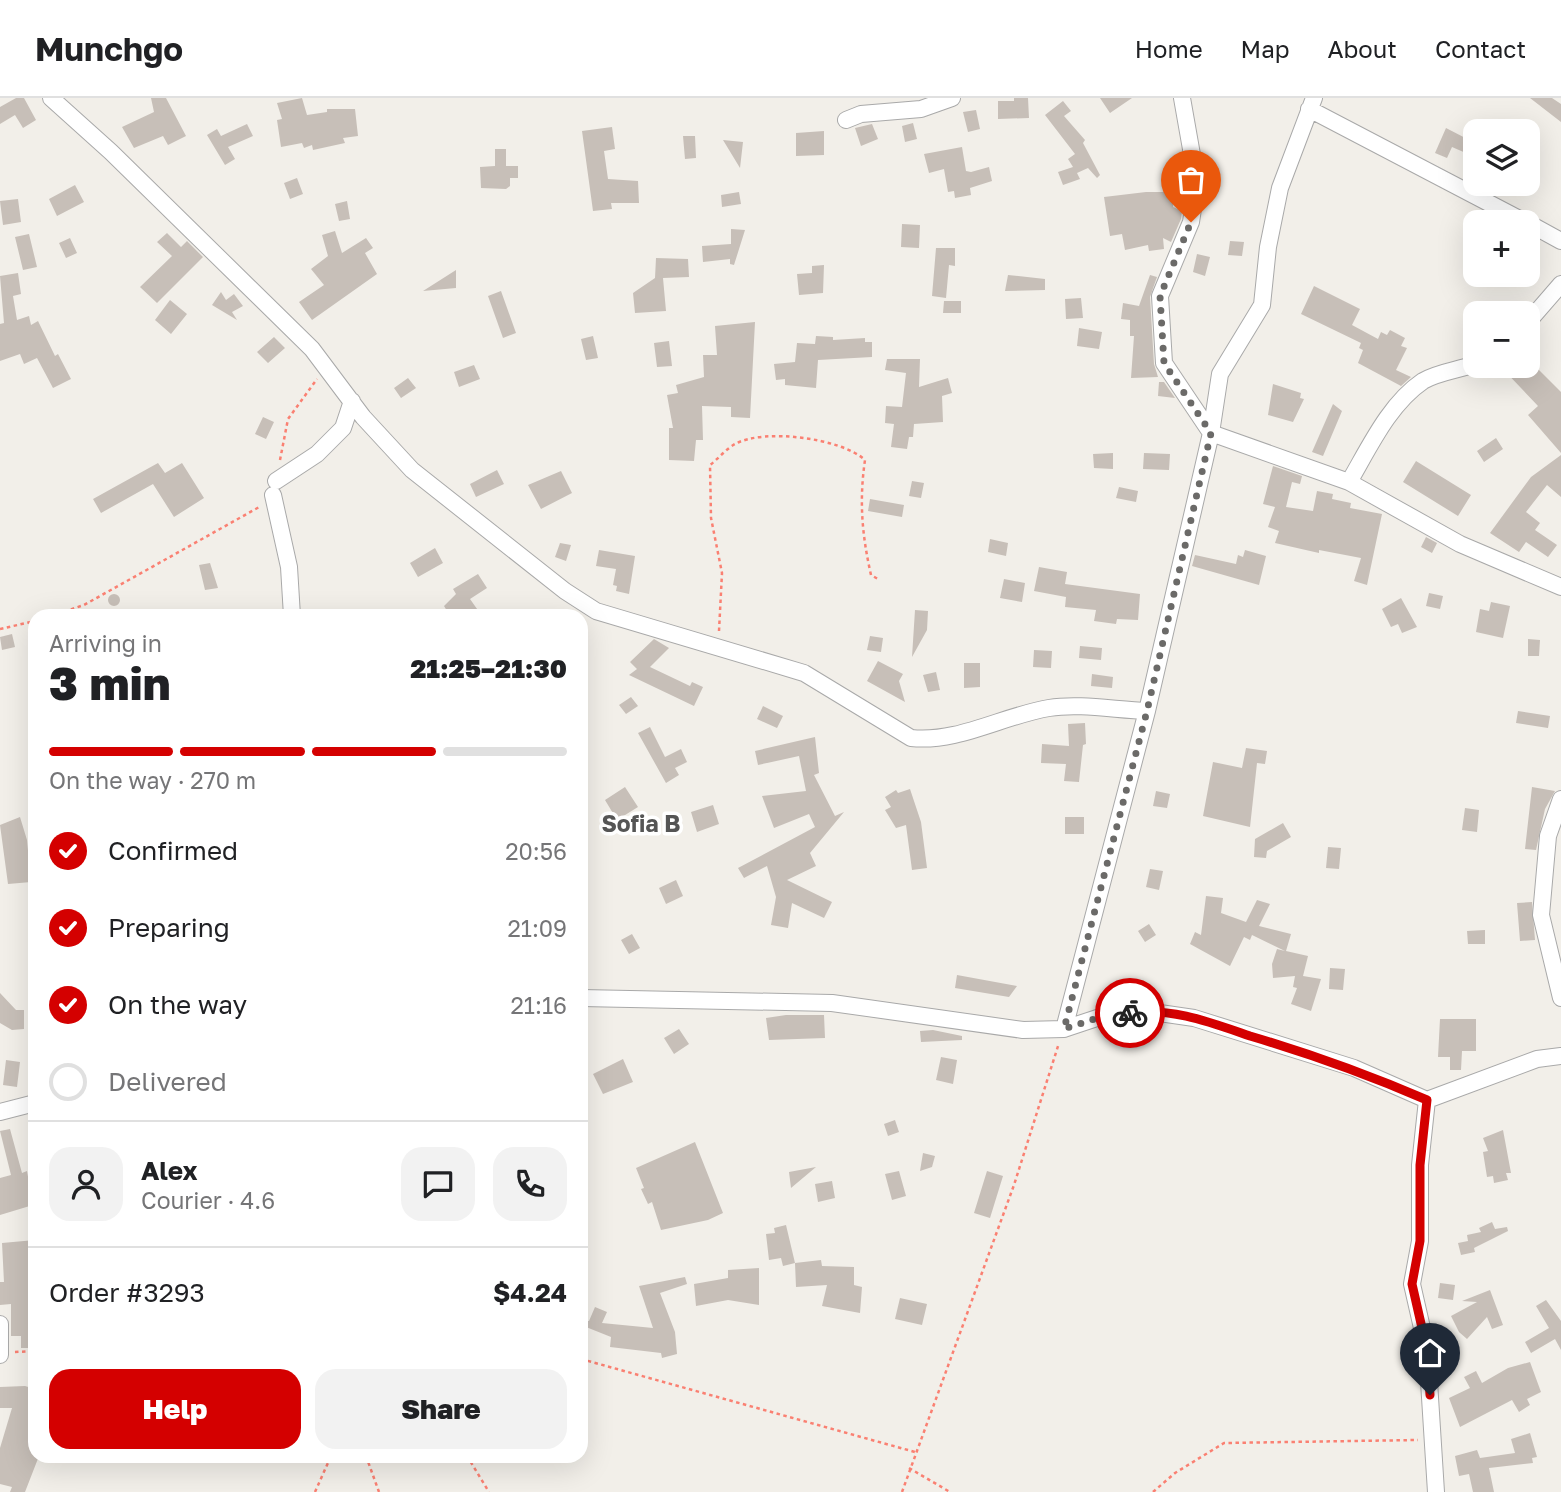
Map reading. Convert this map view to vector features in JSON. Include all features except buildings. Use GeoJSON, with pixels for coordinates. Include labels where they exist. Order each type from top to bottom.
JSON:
{"type":"FeatureCollection","features":[{"type":"Feature","properties":{"kind":"street"},"geometry":{"type":"LineString","coordinates":[[51,98],[139,179],[304,341],[373,428],[412,470],[565,591],[596,611],[804,673],[911,738],[931,740],[950,737],[1019,713],[1053,707],[1147,711]]}},
{"type":"Feature","properties":{"kind":"street"},"geometry":{"type":"LineString","coordinates":[[846,120],[861,114],[952,98]]}},
{"type":"Feature","properties":{"kind":"street"},"geometry":{"type":"LineString","coordinates":[[1182,98],[1198,183],[1191,222],[1160,296],[1164,363],[1211,433],[1349,482],[1460,544],[1561,587]]}},
{"type":"Feature","properties":{"kind":"street"},"geometry":{"type":"LineString","coordinates":[[1064,1029],[1147,711],[1211,433],[1220,374],[1262,305],[1268,247],[1280,188],[1312,103],[1504,210]]}},
{"type":"Feature","properties":{"kind":"street"},"geometry":{"type":"LineString","coordinates":[[1540,230],[1561,241]]}},
{"type":"Feature","properties":{"kind":"street"},"geometry":{"type":"LineString","coordinates":[[1540,308],[1561,284]]}},
{"type":"Feature","properties":{"kind":"street"},"geometry":{"type":"LineString","coordinates":[[1349,482],[1384,424],[1406,395],[1426,380],[1463,368]]}},
{"type":"Feature","properties":{"kind":"street"},"geometry":{"type":"LineString","coordinates":[[292,609],[289,567],[275,488],[317,454],[343,428],[352,401]]}},
{"type":"Feature","properties":{"kind":"street"},"geometry":{"type":"LineString","coordinates":[[343,428],[373,428]]}},
{"type":"Feature","properties":{"kind":"street"},"geometry":{"type":"LineString","coordinates":[[1561,799],[1548,836],[1541,915],[1561,998]]}},
{"type":"Feature","properties":{"kind":"street"},"geometry":{"type":"LineString","coordinates":[[588,998],[832,1003],[1023,1030],[1064,1029],[1097,1018],[1146,1011],[1194,1018],[1354,1068],[1427,1100],[1537,1059],[1561,1056]]}},
{"type":"Feature","properties":{"kind":"street"},"geometry":{"type":"LineString","coordinates":[[1427,1100],[1420,1165],[1420,1241],[1412,1284],[1427,1350],[1436,1492]]}},
{"type":"Feature","properties":{"kind":"street"},"geometry":{"type":"LineString","coordinates":[[0,1112],[28,1105]]}},
{"type":"Feature","properties":{"kind":"street"},"geometry":{"type":"LineString","coordinates":[[0,1324],[1,1354]]}},
{"type":"Feature","properties":{"kind":"path"},"geometry":{"type":"LineString","coordinates":[[72,609],[137,577],[254,512],[275,488],[288,419],[326,368]]}},
{"type":"Feature","properties":{"kind":"path"},"geometry":{"type":"LineString","coordinates":[[715,648],[722,620],[722,573],[711,518],[710,465],[736,443],[774,436],[829,441],[855,451],[865,460],[860,492],[861,534],[872,575],[878,579]]}},
{"type":"Feature","properties":{"kind":"path"},"geometry":{"type":"LineString","coordinates":[[0,629],[28,623]]}},
{"type":"Feature","properties":{"kind":"path"},"geometry":{"type":"LineString","coordinates":[[902,1492],[1014,1185],[1064,1029]]}},
{"type":"Feature","properties":{"kind":"path"},"geometry":{"type":"LineString","coordinates":[[1,1354],[28,1352]]}},
{"type":"Feature","properties":{"kind":"path"},"geometry":{"type":"LineString","coordinates":[[588,1361],[915,1452]]}},
{"type":"Feature","properties":{"kind":"path"},"geometry":{"type":"LineString","coordinates":[[1153,1492],[1175,1473],[1224,1443],[1433,1440]]}},
{"type":"Feature","properties":{"kind":"path"},"geometry":{"type":"LineString","coordinates":[[315,1492],[328,1463]]}},
{"type":"Feature","properties":{"kind":"path"},"geometry":{"type":"LineString","coordinates":[[369,1463],[379,1492]]}},
{"type":"Feature","properties":{"kind":"path"},"geometry":{"type":"LineString","coordinates":[[471,1463],[489,1492]]}},
{"type":"Feature","properties":{"kind":"path"},"geometry":{"type":"LineString","coordinates":[[909,1468],[950,1492]]}},
{"type":"Feature","properties":{"kind":"way so far"},"geometry":{"type":"LineString","coordinates":[[1130,1013],[1097,1018],[1064,1029],[1147,711],[1211,433],[1164,363],[1160,296],[1191,222]]}},
{"type":"Feature","properties":{"kind":"district","name":"Sofia B"},"geometry":{"type":"Point","coordinates":[641,823]}},
{"type":"Feature","properties":{"kind":"route"},"geometry":{"type":"LineString","coordinates":[[1130,1013],[1146,1011],[1194,1018],[1354,1068],[1427,1100],[1420,1165],[1420,1241],[1412,1284],[1427,1350],[1430,1395]]}}]}
